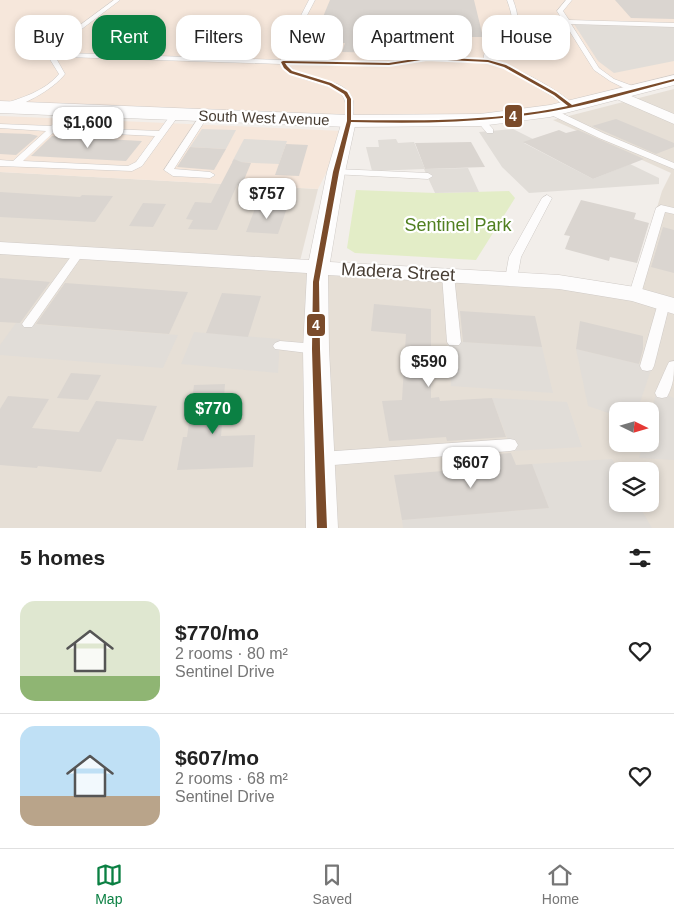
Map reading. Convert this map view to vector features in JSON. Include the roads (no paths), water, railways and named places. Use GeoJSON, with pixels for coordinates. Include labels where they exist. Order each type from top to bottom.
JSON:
{"type":"FeatureCollection","features":[{"type":"Feature","properties":{"kind":"street","name":"South West Avenue"},"geometry":{"type":"LineString","coordinates":[[1,113],[35,109],[485,125],[674,80]]}},
{"type":"Feature","properties":{"kind":"street"},"geometry":{"type":"LineString","coordinates":[[617,94],[674,120]]}},
{"type":"Feature","properties":{"kind":"street"},"geometry":{"type":"LineString","coordinates":[[322,528],[316,349],[316,282],[336,172],[349,121]]}},
{"type":"Feature","properties":{"kind":"street","name":"Madera Street"},"geometry":{"type":"LineString","coordinates":[[0,248],[559,282],[635,294],[669,305]]}},
{"type":"Feature","properties":{"kind":"lane"},"geometry":{"type":"LineString","coordinates":[[82,26],[118,0]]}},
{"type":"Feature","properties":{"kind":"lane"},"geometry":{"type":"LineString","coordinates":[[312,0],[285,52],[283,62],[285,67],[291,72],[330,84],[346,93],[349,99],[349,121]]}},
{"type":"Feature","properties":{"kind":"lane"},"geometry":{"type":"LineString","coordinates":[[488,61],[487,55],[492,47],[504,42],[513,35],[517,16],[510,0]]}},
{"type":"Feature","properties":{"kind":"lane"},"geometry":{"type":"LineString","coordinates":[[562,15],[560,11],[569,0]]}},
{"type":"Feature","properties":{"kind":"lane"},"geometry":{"type":"LineString","coordinates":[[570,22],[674,25]]}},
{"type":"Feature","properties":{"kind":"lane"},"geometry":{"type":"LineString","coordinates":[[570,28],[592,63],[601,73],[635,90]]}},
{"type":"Feature","properties":{"kind":"lane"},"geometry":{"type":"LineString","coordinates":[[82,56],[268,63],[389,64],[427,58],[488,61],[505,66],[555,94],[571,106]]}},
{"type":"Feature","properties":{"kind":"lane"},"geometry":{"type":"LineString","coordinates":[[1,113],[48,89],[62,74],[58,65],[53,60]]}},
{"type":"Feature","properties":{"kind":"lane"},"geometry":{"type":"LineString","coordinates":[[601,73],[611,70]]}},
{"type":"Feature","properties":{"kind":"lane"},"geometry":{"type":"LineString","coordinates":[[35,109],[46,95],[48,89]]}},
{"type":"Feature","properties":{"kind":"lane"},"geometry":{"type":"LineString","coordinates":[[15,164],[73,110]]}},
{"type":"Feature","properties":{"kind":"lane"},"geometry":{"type":"LineString","coordinates":[[550,111],[674,166]]}},
{"type":"Feature","properties":{"kind":"lane"},"geometry":{"type":"LineString","coordinates":[[1,113],[54,128],[161,134]]}},
{"type":"Feature","properties":{"kind":"lane"},"geometry":{"type":"LineString","coordinates":[[0,163],[129,169],[139,164],[175,115]]}},
{"type":"Feature","properties":{"kind":"lane"},"geometry":{"type":"LineString","coordinates":[[204,116],[194,137],[169,172],[210,175]]}},
{"type":"Feature","properties":{"kind":"lane"},"geometry":{"type":"LineString","coordinates":[[336,172],[397,172],[428,176]]}},
{"type":"Feature","properties":{"kind":"lane"},"geometry":{"type":"LineString","coordinates":[[511,279],[515,257],[547,198]]}},
{"type":"Feature","properties":{"kind":"lane"},"geometry":{"type":"LineString","coordinates":[[635,294],[661,208],[674,211]]}},
{"type":"Feature","properties":{"kind":"lane"},"geometry":{"type":"LineString","coordinates":[[28,324],[79,253]]}},
{"type":"Feature","properties":{"kind":"lane"},"geometry":{"type":"LineString","coordinates":[[448,275],[454,342]]}},
{"type":"Feature","properties":{"kind":"lane"},"geometry":{"type":"LineString","coordinates":[[647,366],[669,305]]}},
{"type":"Feature","properties":{"kind":"lane"},"geometry":{"type":"LineString","coordinates":[[280,346],[316,349]]}},
{"type":"Feature","properties":{"kind":"lane"},"geometry":{"type":"LineString","coordinates":[[662,393],[674,366]]}},
{"type":"Feature","properties":{"kind":"lane"},"geometry":{"type":"LineString","coordinates":[[319,459],[510,445]]}},
{"type":"Feature","properties":{"kind":"park label","name":"Sentinel Park"},"geometry":{"type":"Point","coordinates":[458,225]}}]}
